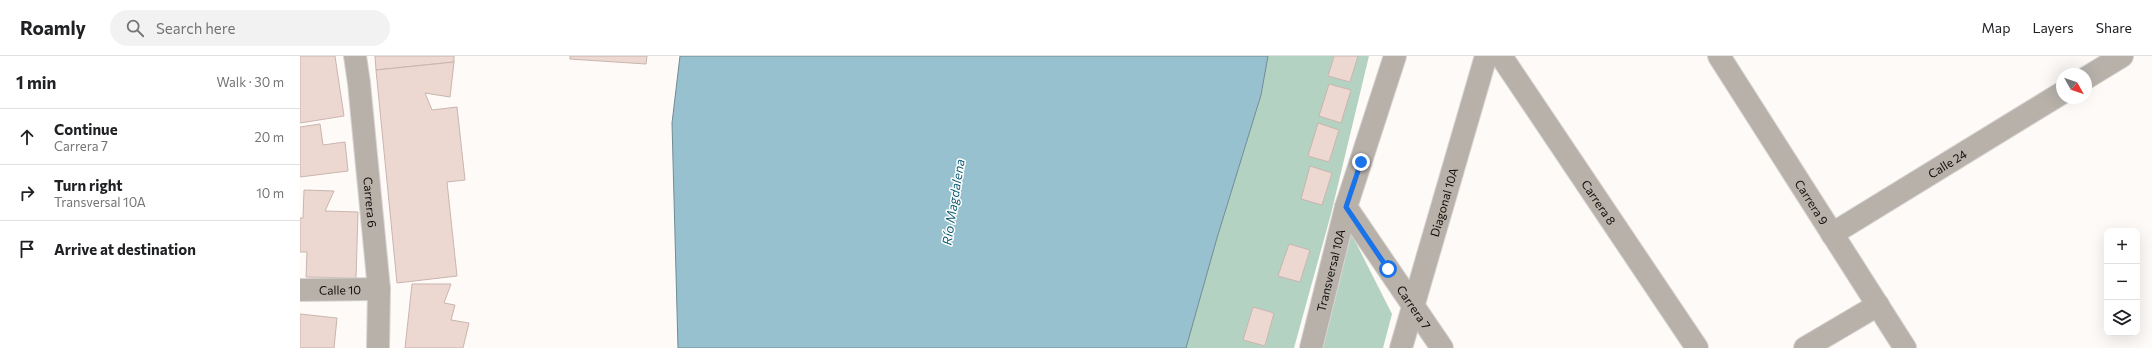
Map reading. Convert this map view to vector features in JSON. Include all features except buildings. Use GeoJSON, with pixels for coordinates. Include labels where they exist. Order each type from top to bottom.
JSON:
{"type":"FeatureCollection","features":[{"type":"Feature","properties":{"kind":"street","name":"Carrera 6"},"geometry":{"type":"LineString","coordinates":[[355,56],[359,83],[379,289],[378,348]]}},
{"type":"Feature","properties":{"kind":"street","name":"Transversal 10A"},"geometry":{"type":"LineString","coordinates":[[1312,348],[1346,207],[1395,56]]}},
{"type":"Feature","properties":{"kind":"street","name":"Diagonal 10A"},"geometry":{"type":"LineString","coordinates":[[1401,348],[1486,56]]}},
{"type":"Feature","properties":{"kind":"street","name":"Carrera 8"},"geometry":{"type":"LineString","coordinates":[[1501,56],[1697,348]]}},
{"type":"Feature","properties":{"kind":"street","name":"Carrera 9"},"geometry":{"type":"LineString","coordinates":[[1719,56],[1905,348]]}},
{"type":"Feature","properties":{"kind":"street"},"geometry":{"type":"LineString","coordinates":[[2092,74],[2122,56]]}},
{"type":"Feature","properties":{"kind":"street","name":"Calle 24"},"geometry":{"type":"LineString","coordinates":[[1832,234],[2056,97]]}},
{"type":"Feature","properties":{"kind":"street","name":"Carrera 7"},"geometry":{"type":"LineString","coordinates":[[1346,207],[1442,348]]}},
{"type":"Feature","properties":{"kind":"street","name":"Calle 10"},"geometry":{"type":"LineString","coordinates":[[300,290],[379,289]]}},
{"type":"Feature","properties":{"kind":"street"},"geometry":{"type":"LineString","coordinates":[[1805,348],[1878,305]]}},
{"type":"Feature","properties":{"kind":"green space"},"geometry":{"type":"Polygon","coordinates":[[[1268,56],[1369,56],[1331,214],[1294,348],[1186,348],[1217,238],[1261,95],[1268,56]]]}},
{"type":"Feature","properties":{"kind":"green space"},"geometry":{"type":"Polygon","coordinates":[[[1347,225],[1392,314],[1383,348],[1316,348],[1347,225]]]}},
{"type":"Feature","properties":{"kind":"water","name":"Río Magdalena"},"geometry":{"type":"Polygon","coordinates":[[[680,56],[1268,56],[1261,95],[1217,238],[1186,348],[678,348],[672,123],[680,56]]]}},
{"type":"Feature","properties":{"kind":"route"},"geometry":{"type":"LineString","coordinates":[[1361,162],[1346,207],[1388,269]]}}]}
